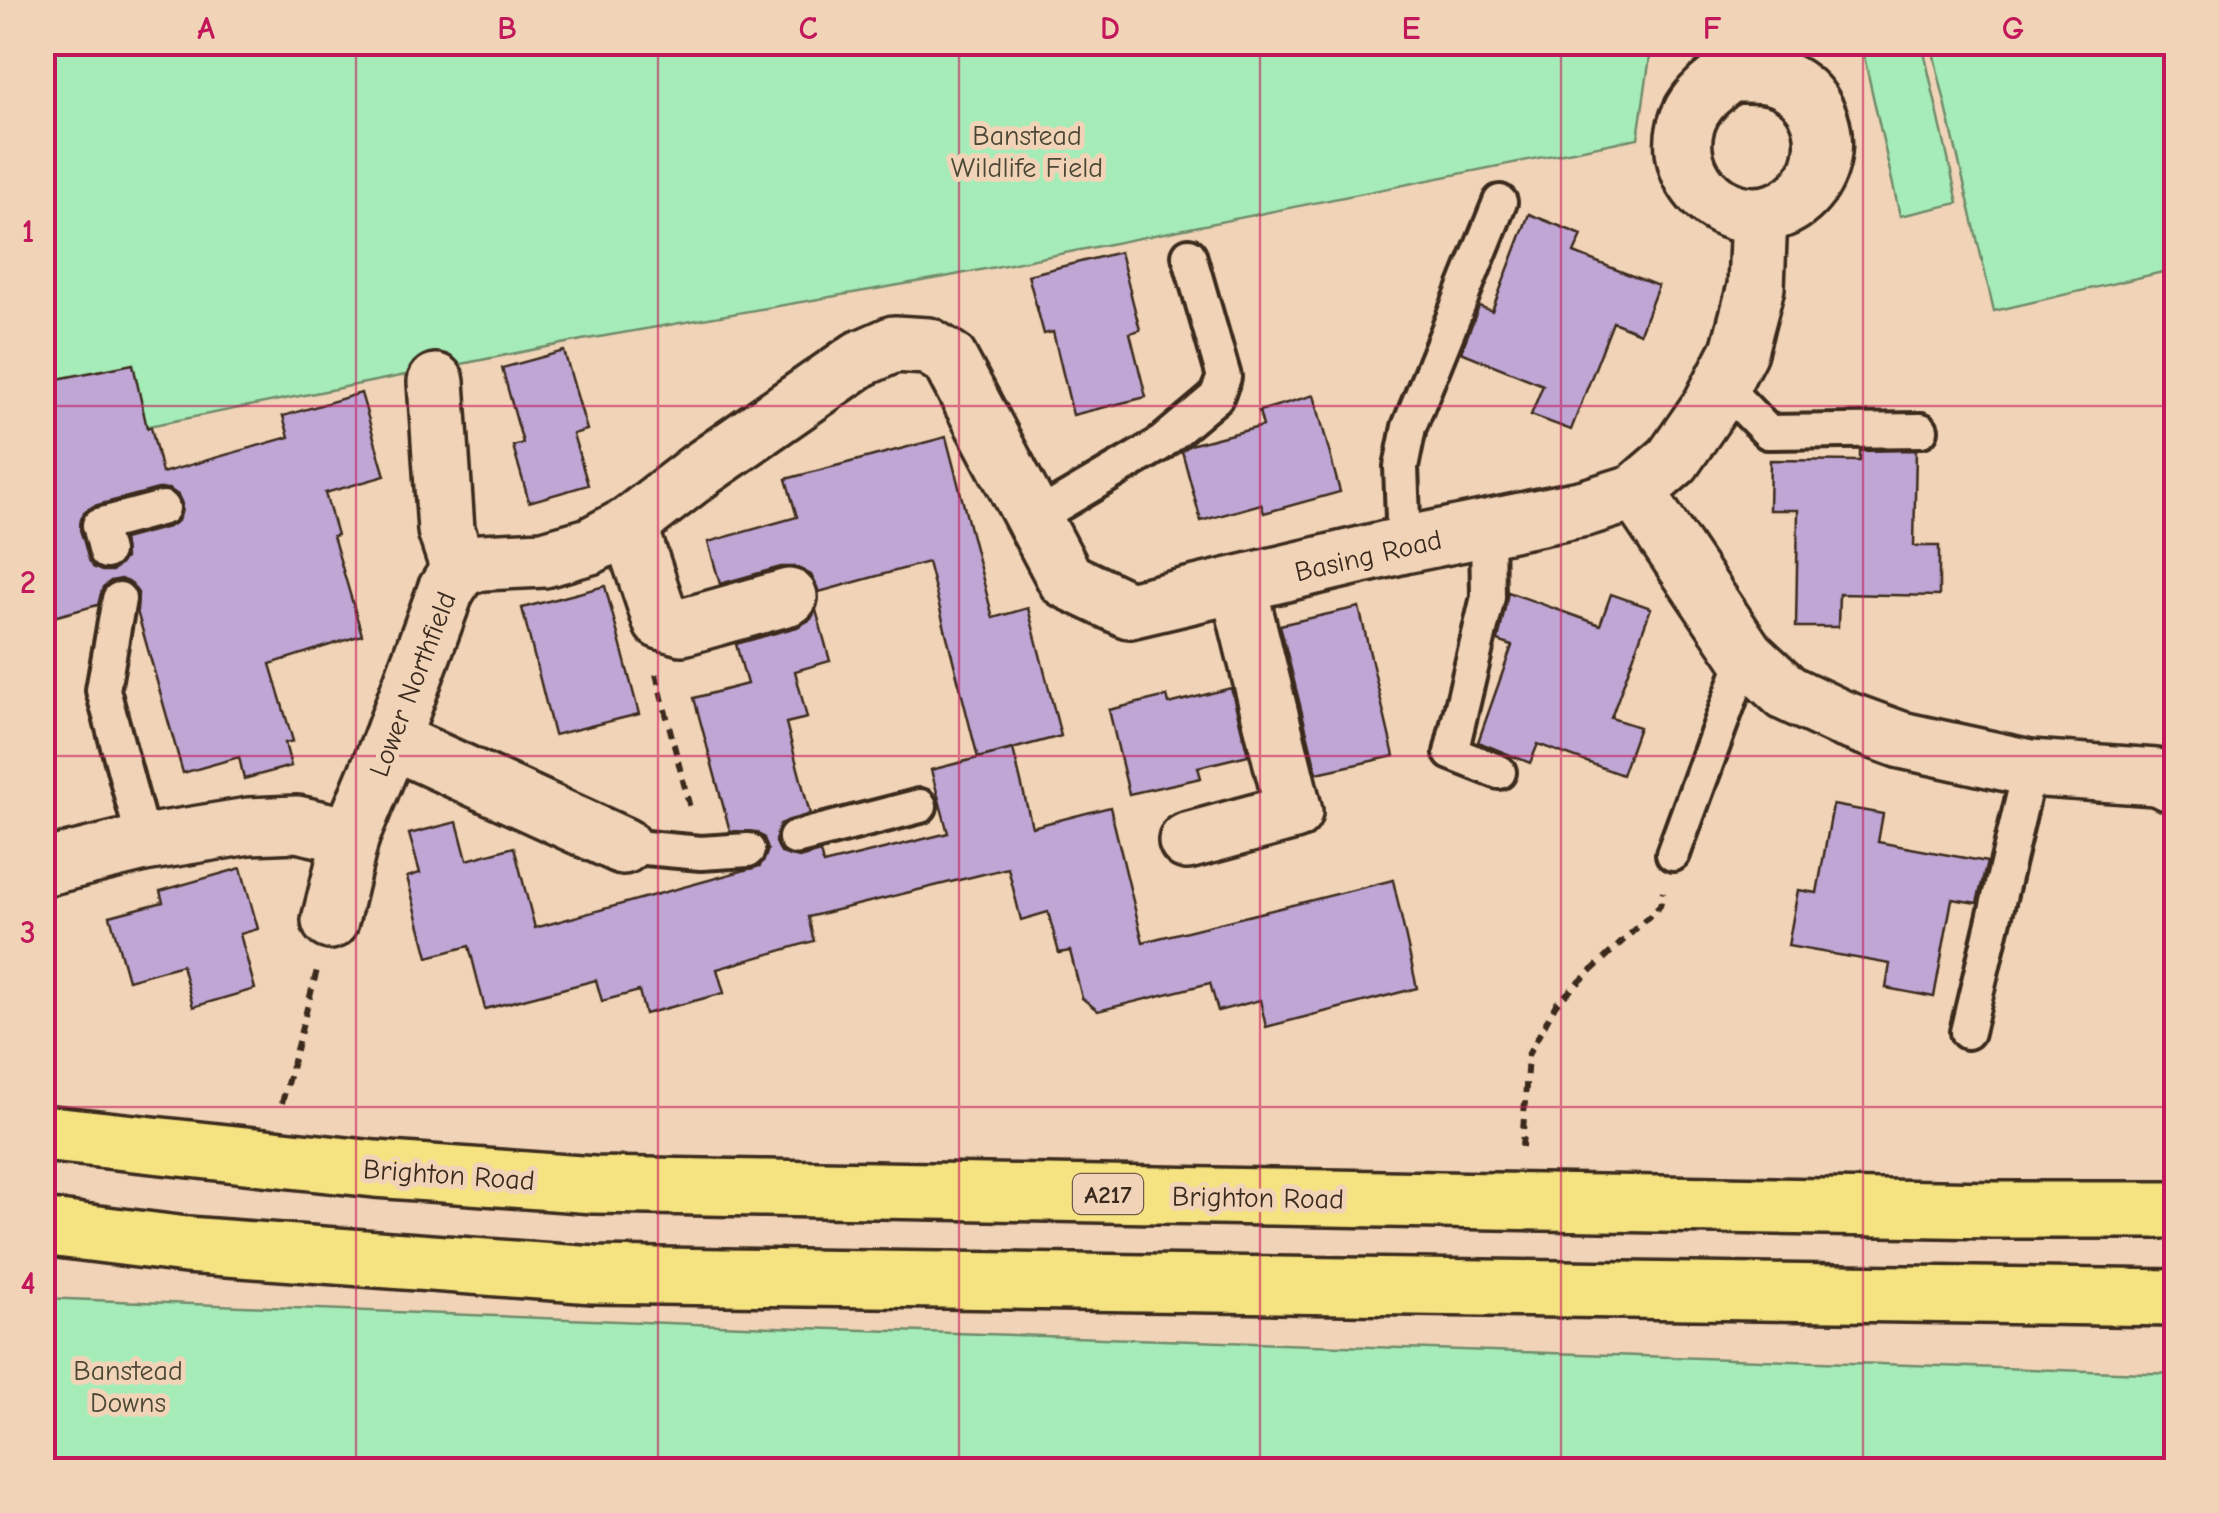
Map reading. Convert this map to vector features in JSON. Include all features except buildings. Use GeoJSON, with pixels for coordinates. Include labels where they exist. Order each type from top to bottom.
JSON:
{"type":"FeatureCollection","features":[{"type":"Feature","properties":{"kind":"highway","name":"Brighton Road"},"geometry":{"type":"LineString","coordinates":[[42,1133],[376,1169],[594,1185],[1976,1210],[2176,1210]]}},
{"type":"Feature","properties":{"kind":"highway"},"geometry":{"type":"LineString","coordinates":[[42,1227],[186,1245],[594,1274],[2176,1298]]}},
{"type":"Feature","properties":{"kind":"street"},"geometry":{"type":"LineString","coordinates":[[1724,58],[1790,83],[1819,116],[1824,138],[1823,161],[1814,182],[1799,199],[1780,210],[1759,216],[1733,212],[1711,202],[1695,184],[1685,162],[1683,138],[1690,115],[1724,58]]}},
{"type":"Feature","properties":{"kind":"street","name":"Basing Road"},"geometry":{"type":"LineString","coordinates":[[928,346],[949,360],[1066,580],[1129,610],[1404,545],[1585,508],[1636,492],[1673,460],[1722,385],[1739,351],[1756,287],[1759,216]]}},
{"type":"Feature","properties":{"kind":"street","name":"Lower Northfield"},"geometry":{"type":"LineString","coordinates":[[330,921],[351,836],[446,590],[459,569],[482,562],[544,560],[590,546],[629,525],[699,471],[860,359],[894,344],[928,346]]}},
{"type":"Feature","properties":{"kind":"street"},"geometry":{"type":"LineString","coordinates":[[436,382],[446,530],[459,569]]}},
{"type":"Feature","properties":{"kind":"street"},"geometry":{"type":"LineString","coordinates":[[1636,492],[1746,655],[1787,693],[1901,740],[2030,768],[2156,777],[2176,785]]}},
{"type":"Feature","properties":{"kind":"street"},"geometry":{"type":"LineString","coordinates":[[629,525],[660,621],[682,626],[789,597]]}},
{"type":"Feature","properties":{"kind":"street"},"geometry":{"type":"LineString","coordinates":[[1187,841],[1294,812],[1238,586]]}},
{"type":"Feature","properties":{"kind":"street"},"geometry":{"type":"LineString","coordinates":[[391,740],[623,846]]}},
{"type":"Feature","properties":{"kind":"street"},"geometry":{"type":"LineString","coordinates":[[42,868],[144,843],[248,826],[297,824],[351,836]]}},
{"type":"Feature","properties":{"kind":"lane"},"geometry":{"type":"LineString","coordinates":[[1404,545],[1401,467],[1409,427],[1500,202]]}},
{"type":"Feature","properties":{"kind":"lane"},"geometry":{"type":"LineString","coordinates":[[1032,520],[1159,445],[1216,396],[1224,377],[1188,255]]}},
{"type":"Feature","properties":{"kind":"lane"},"geometry":{"type":"LineString","coordinates":[[1722,385],[1768,432],[1921,430]]}},
{"type":"Feature","properties":{"kind":"lane"},"geometry":{"type":"LineString","coordinates":[[106,552],[99,525],[163,508]]}},
{"type":"Feature","properties":{"kind":"lane"},"geometry":{"type":"LineString","coordinates":[[1487,528],[1488,597],[1451,753],[1499,772]]}},
{"type":"Feature","properties":{"kind":"lane"},"geometry":{"type":"LineString","coordinates":[[119,600],[103,690],[144,843]]}},
{"type":"Feature","properties":{"kind":"lane"},"geometry":{"type":"LineString","coordinates":[[1673,854],[1746,655]]}},
{"type":"Feature","properties":{"kind":"lane"},"geometry":{"type":"LineString","coordinates":[[1968,1032],[2030,768]]}},
{"type":"Feature","properties":{"kind":"lane"},"geometry":{"type":"LineString","coordinates":[[796,838],[920,806]]}},
{"type":"Feature","properties":{"kind":"lane"},"geometry":{"type":"LineString","coordinates":[[623,846],[701,852],[748,850]]}},
{"type":"Feature","properties":{"kind":"path"},"geometry":{"type":"LineString","coordinates":[[660,621],[649,644],[701,852]]}},
{"type":"Feature","properties":{"kind":"path"},"geometry":{"type":"LineString","coordinates":[[1521,1158],[1528,1056],[1556,1004],[1660,906],[1673,854]]}},
{"type":"Feature","properties":{"kind":"path"},"geometry":{"type":"LineString","coordinates":[[281,1108],[330,921]]}},
{"type":"Feature","properties":{"kind":"green space","name":"Banstead Wildlife Field"},"geometry":{"type":"Polygon","coordinates":[[[43,43],[1652,43],[1638,138],[945,277],[582,340],[43,447],[43,43]]]}},
{"type":"Feature","properties":{"kind":"green space"},"geometry":{"type":"Polygon","coordinates":[[[1861,43],[1922,43],[1958,203],[1900,216],[1861,43]]]}},
{"type":"Feature","properties":{"kind":"green space"},"geometry":{"type":"Polygon","coordinates":[[[1931,43],[2176,43],[2176,269],[1994,311],[1931,43]]]}},
{"type":"Feature","properties":{"kind":"green space","name":"Banstead Downs"},"geometry":{"type":"Polygon","coordinates":[[[42,1298],[2176,1374],[2176,1470],[43,1470],[42,1298]]]}}]}
